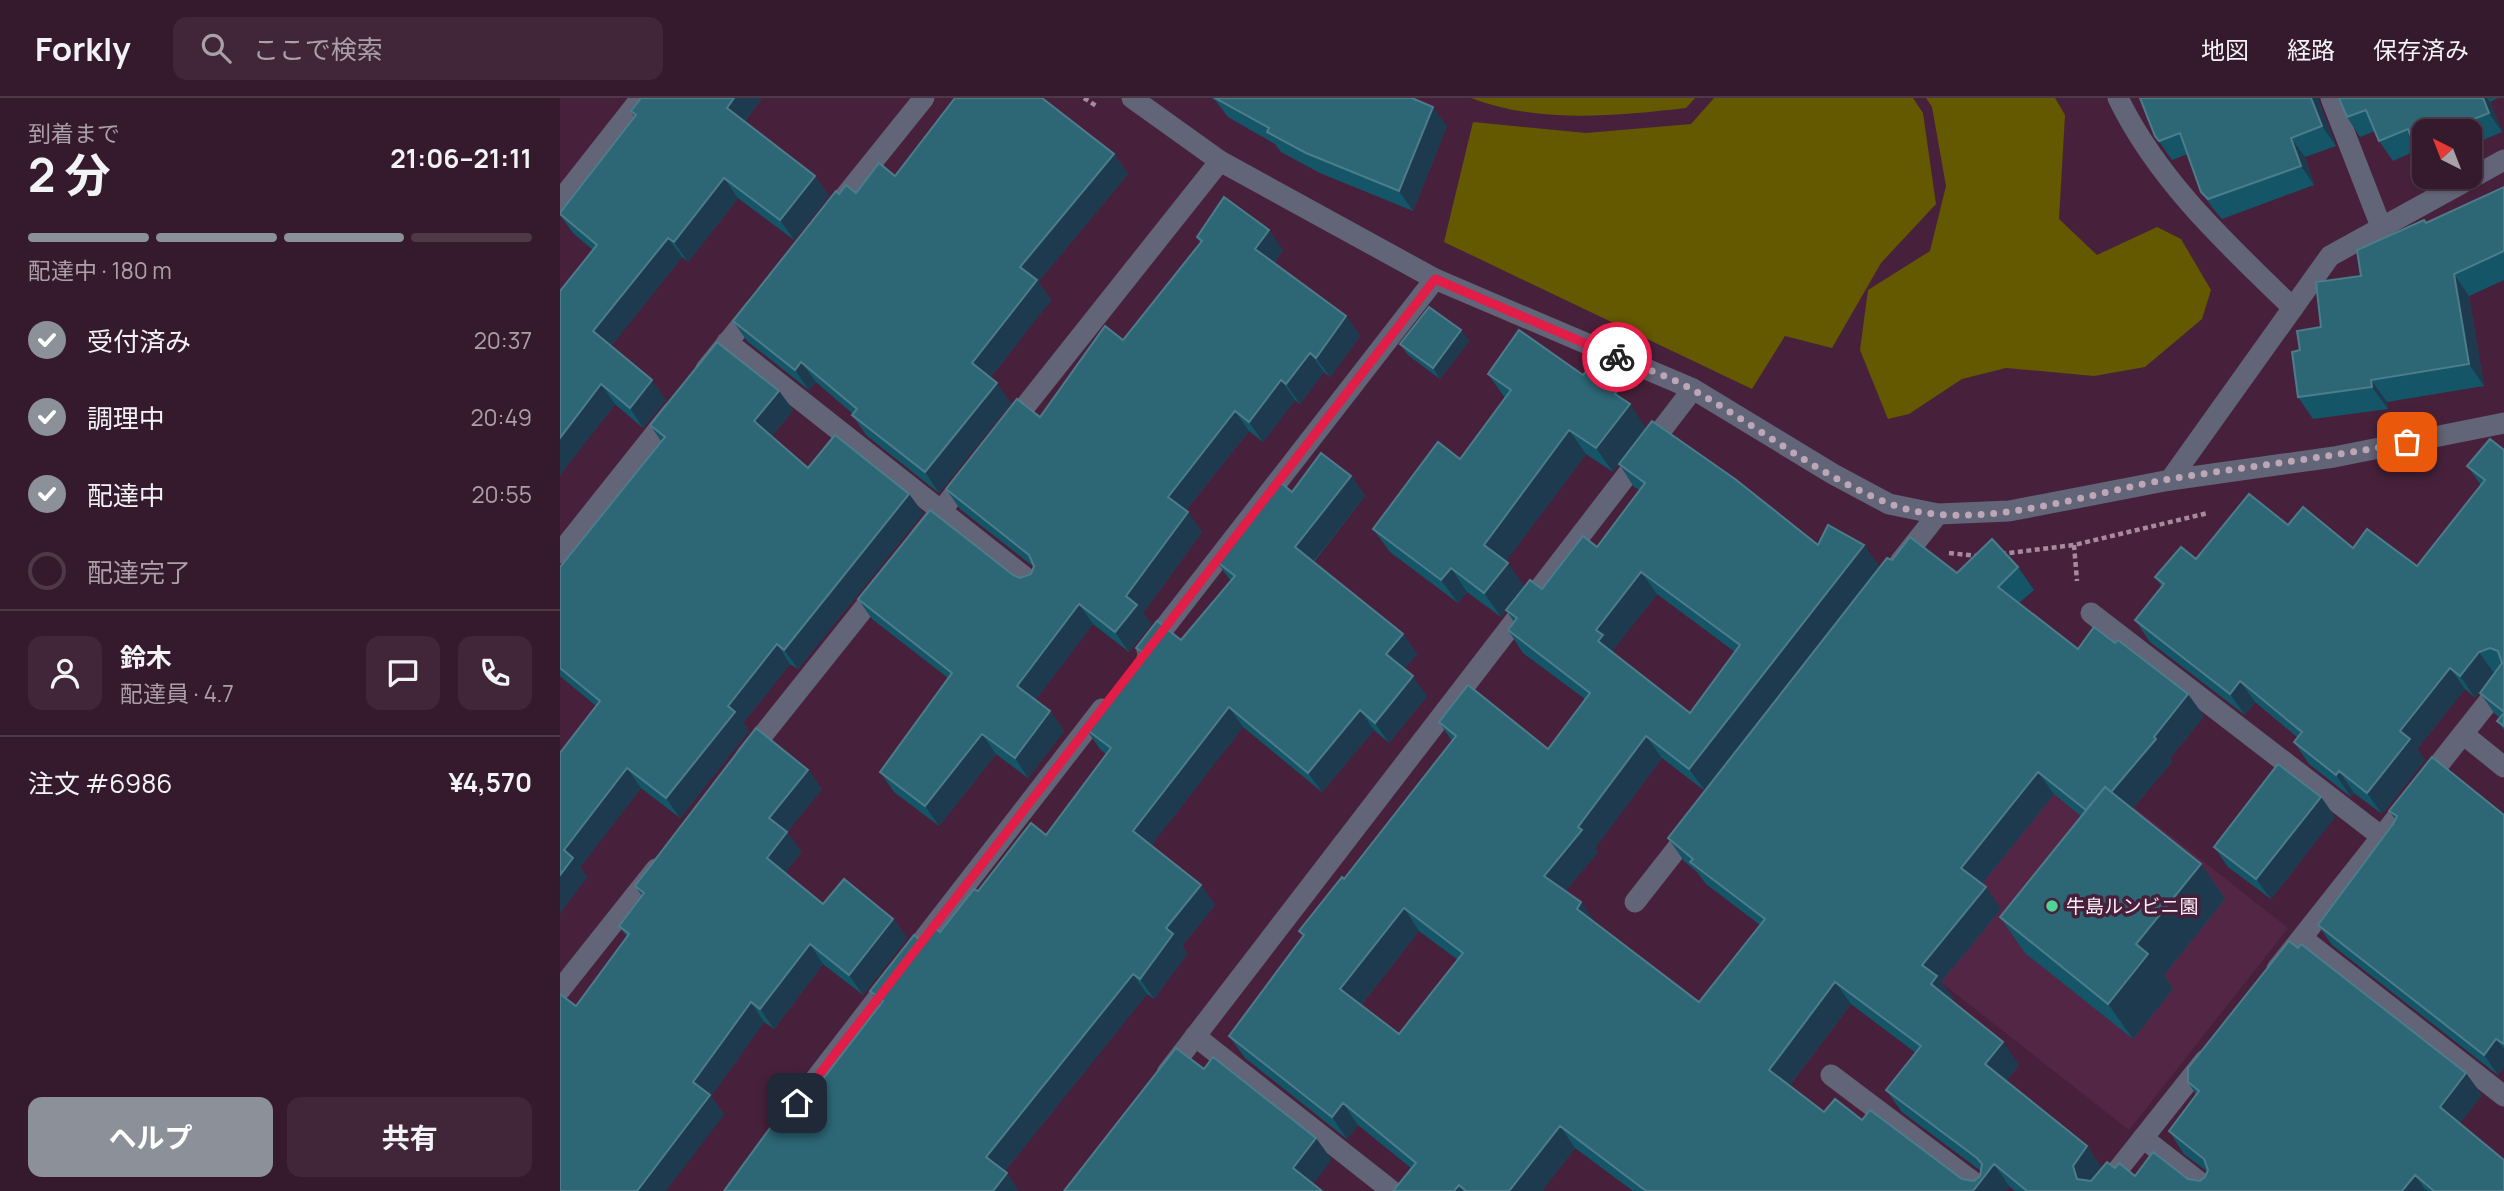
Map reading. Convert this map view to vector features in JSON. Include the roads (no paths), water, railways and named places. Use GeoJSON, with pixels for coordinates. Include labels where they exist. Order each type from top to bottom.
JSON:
{"type":"FeatureCollection","features":[{"type":"Feature","properties":{"kind":"street"},"geometry":{"type":"LineString","coordinates":[[560,201],[641,98]]}},
{"type":"Feature","properties":{"kind":"street"},"geometry":{"type":"LineString","coordinates":[[821,226],[924,98]]}},
{"type":"Feature","properties":{"kind":"street"},"geometry":{"type":"LineString","coordinates":[[1132,98],[1220,161],[1435,279],[1693,389],[1833,474],[1889,504],[1937,514],[2009,511],[2170,480],[2334,457],[2504,423]]}},
{"type":"Feature","properties":{"kind":"street"},"geometry":{"type":"LineString","coordinates":[[2118,98],[2128,119],[2203,221],[2293,308]]}},
{"type":"Feature","properties":{"kind":"street"},"geometry":{"type":"LineString","coordinates":[[2331,98],[2357,157],[2382,229]]}},
{"type":"Feature","properties":{"kind":"street"},"geometry":{"type":"LineString","coordinates":[[2170,480],[2330,256],[2504,160]]}},
{"type":"Feature","properties":{"kind":"street"},"geometry":{"type":"LineString","coordinates":[[733,773],[1220,161]]}},
{"type":"Feature","properties":{"kind":"street"},"geometry":{"type":"LineString","coordinates":[[1137,663],[1435,279]]}},
{"type":"Feature","properties":{"kind":"street"},"geometry":{"type":"LineString","coordinates":[[560,553],[770,289]]}},
{"type":"Feature","properties":{"kind":"street"},"geometry":{"type":"LineString","coordinates":[[727,342],[940,513],[1035,585]]}},
{"type":"Feature","properties":{"kind":"street"},"geometry":{"type":"LineString","coordinates":[[1155,1088],[1693,389]]}},
{"type":"Feature","properties":{"kind":"street"},"geometry":{"type":"LineString","coordinates":[[1888,578],[1937,514]]}},
{"type":"Feature","properties":{"kind":"street"},"geometry":{"type":"LineString","coordinates":[[2091,613],[2382,837]]}},
{"type":"Feature","properties":{"kind":"street"},"geometry":{"type":"LineString","coordinates":[[2260,990],[2504,682]]}},
{"type":"Feature","properties":{"kind":"street"},"geometry":{"type":"LineString","coordinates":[[780,1125],[1112,696]]}},
{"type":"Feature","properties":{"kind":"street"},"geometry":{"type":"LineString","coordinates":[[2463,734],[2504,766]]}},
{"type":"Feature","properties":{"kind":"street"},"geometry":{"type":"LineString","coordinates":[[1635,902],[1702,816]]}},
{"type":"Feature","properties":{"kind":"street"},"geometry":{"type":"LineString","coordinates":[[560,990],[672,849]]}},
{"type":"Feature","properties":{"kind":"street"},"geometry":{"type":"LineString","coordinates":[[2302,938],[2504,1096]]}},
{"type":"Feature","properties":{"kind":"street"},"geometry":{"type":"LineString","coordinates":[[1195,1036],[1392,1191]]}},
{"type":"Feature","properties":{"kind":"street"},"geometry":{"type":"LineString","coordinates":[[2101,1191],[2218,1043]]}},
{"type":"Feature","properties":{"kind":"street"},"geometry":{"type":"LineString","coordinates":[[1831,1075],[1985,1191]]}},
{"type":"Feature","properties":{"kind":"street"},"geometry":{"type":"LineString","coordinates":[[2143,1138],[2211,1191]]}},
{"type":"Feature","properties":{"kind":"place","name":"牛島ルンビニ園"},"geometry":{"type":"Point","coordinates":[2052,906]}}]}
